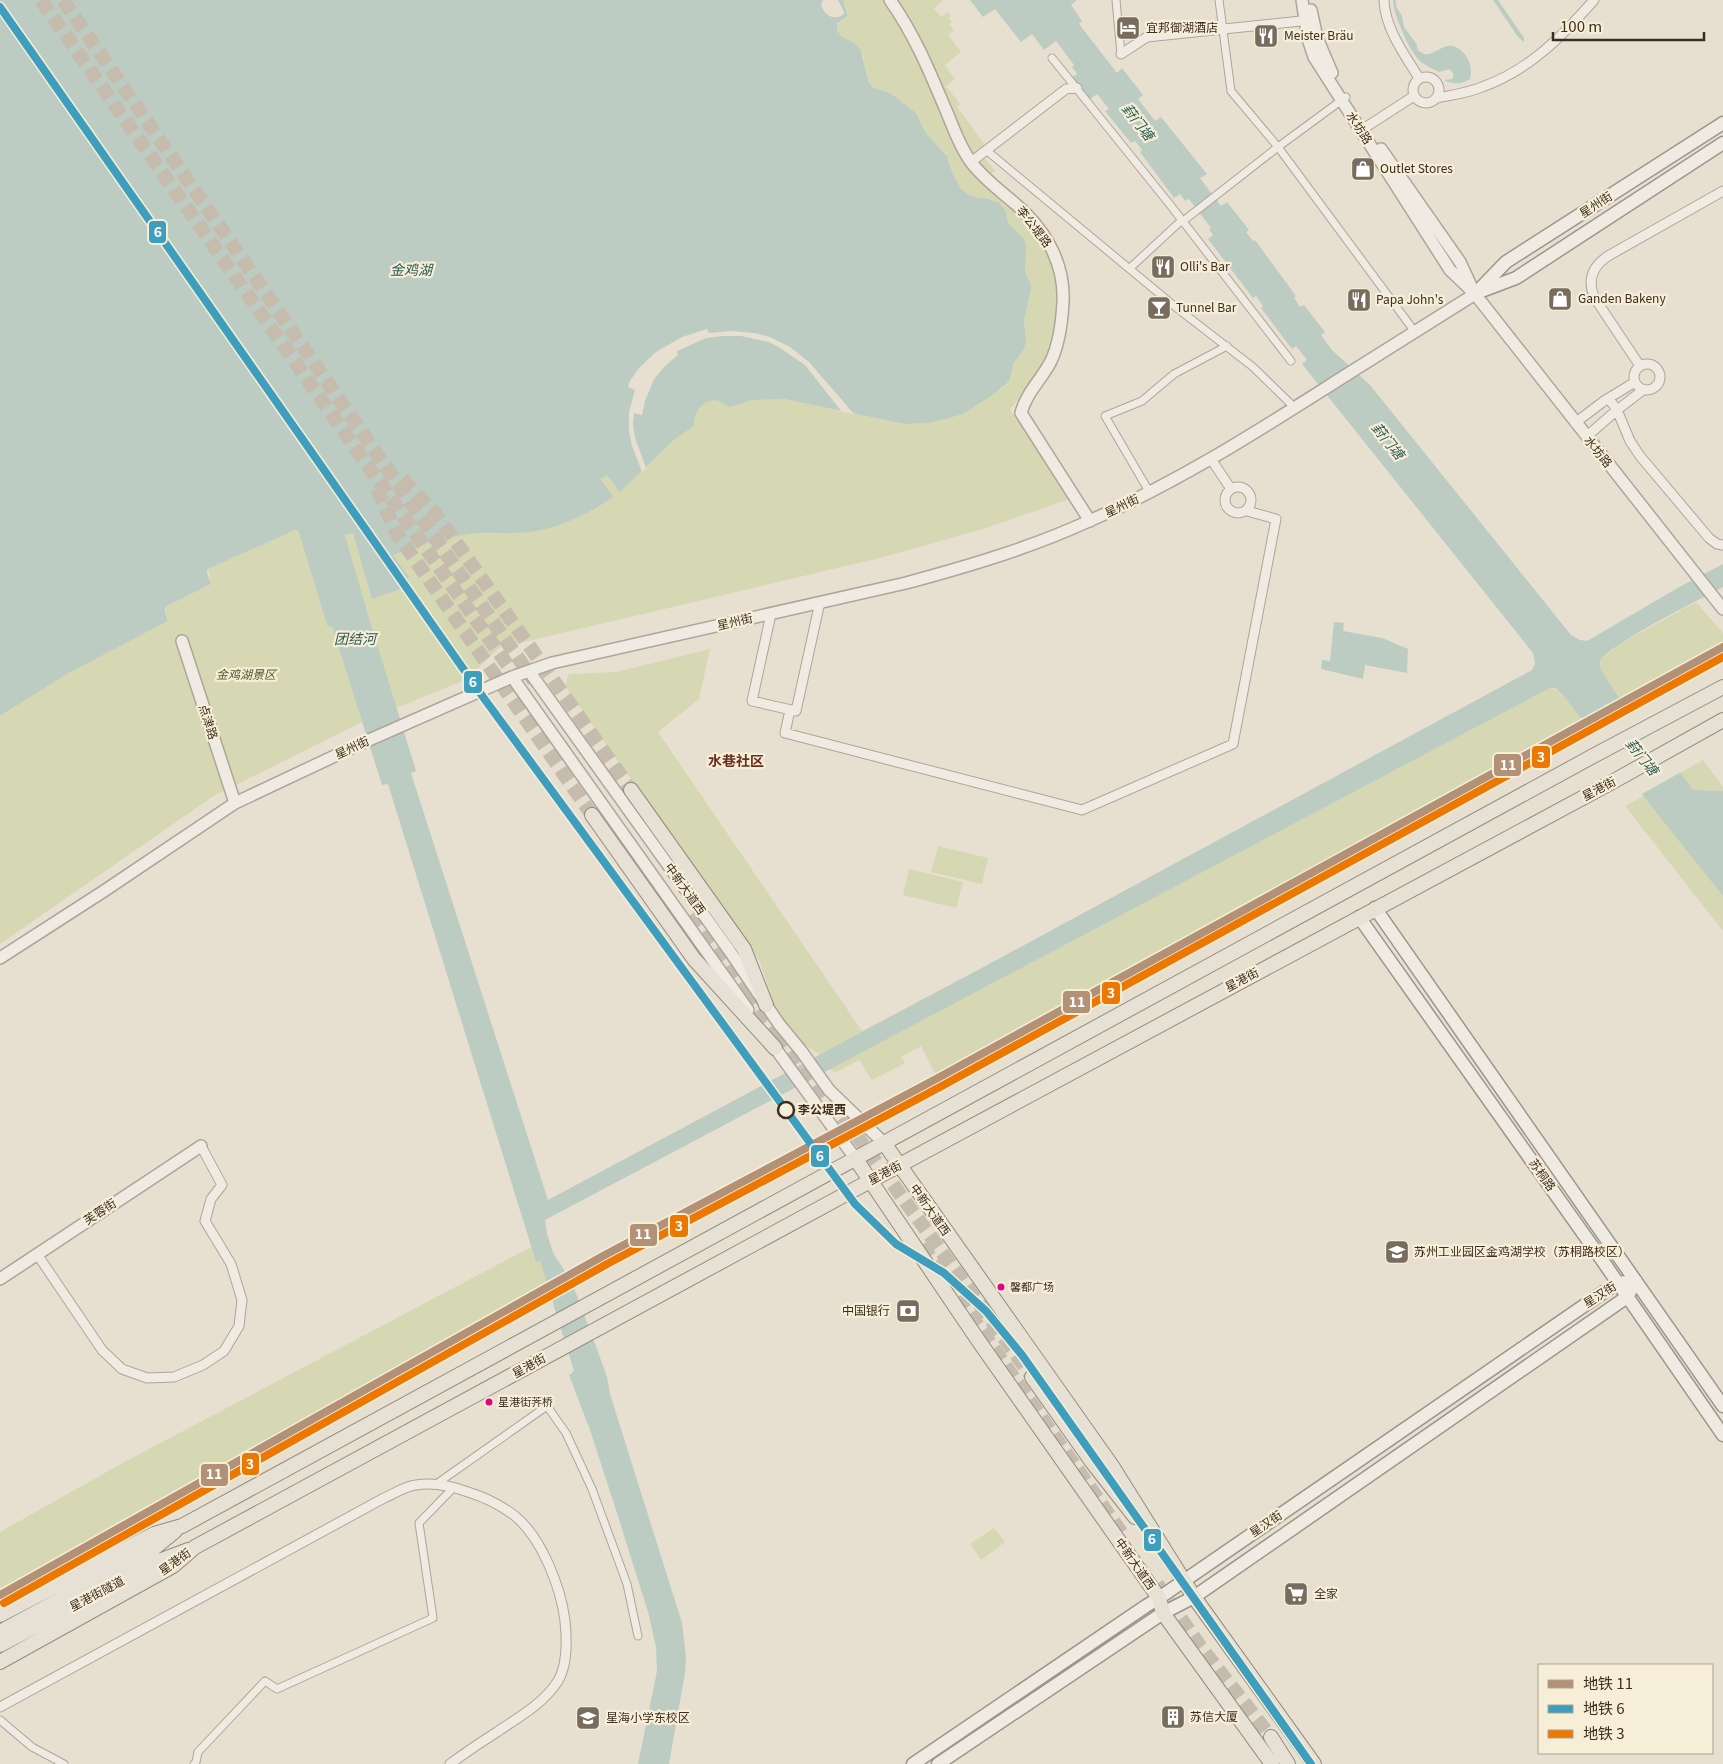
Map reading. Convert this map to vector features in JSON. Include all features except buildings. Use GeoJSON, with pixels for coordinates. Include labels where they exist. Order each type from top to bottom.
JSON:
{"type":"FeatureCollection","features":[{"type":"Feature","properties":{"kind":"main road","name":"星州街"},"geometry":{"type":"LineString","coordinates":[[1475,294],[1506,262],[1723,123]]}},
{"type":"Feature","properties":{"kind":"main road","name":"星州街"},"geometry":{"type":"LineString","coordinates":[[1475,294],[1516,278],[1723,144]]}},
{"type":"Feature","properties":{"kind":"main road"},"geometry":{"type":"LineString","coordinates":[[0,1615],[154,1534],[182,1526],[1723,687]]}},
{"type":"Feature","properties":{"kind":"main road","name":"星港街"},"geometry":{"type":"LineString","coordinates":[[0,1662],[173,1566],[195,1547],[1375,908],[1614,781],[1723,720]]}},
{"type":"Feature","properties":{"kind":"main road"},"geometry":{"type":"LineString","coordinates":[[632,790],[744,949],[766,1005]]}},
{"type":"Feature","properties":{"kind":"main road"},"geometry":{"type":"LineString","coordinates":[[592,815],[694,959],[775,1048]]}},
{"type":"Feature","properties":{"kind":"main road","name":"苏桐路"},"geometry":{"type":"LineString","coordinates":[[1375,908],[1723,1406]]}},
{"type":"Feature","properties":{"kind":"main road","name":"苏桐路"},"geometry":{"type":"LineString","coordinates":[[1360,917],[1723,1435]]}},
{"type":"Feature","properties":{"kind":"main road"},"geometry":{"type":"LineString","coordinates":[[1377,941],[1391,931]]}},
{"type":"Feature","properties":{"kind":"main road"},"geometry":{"type":"LineString","coordinates":[[1522,1146],[1535,1137]]}},
{"type":"Feature","properties":{"kind":"main road","name":"中新大道西"},"geometry":{"type":"LineString","coordinates":[[884,1143],[1112,1466],[1194,1598],[1314,1764]]}},
{"type":"Feature","properties":{"kind":"main road","name":"中新大道西"},"geometry":{"type":"LineString","coordinates":[[855,1158],[989,1356],[1159,1598],[1163,1613],[1272,1764]]}},
{"type":"Feature","properties":{"kind":"main road","name":"星汉街"},"geometry":{"type":"LineString","coordinates":[[913,1764],[1184,1581],[1617,1283],[1636,1281]]}},
{"type":"Feature","properties":{"kind":"main road","name":"星汉街"},"geometry":{"type":"LineString","coordinates":[[938,1764],[1163,1613],[1194,1598],[1627,1297],[1636,1281]]}},
{"type":"Feature","properties":{"kind":"main road"},"geometry":{"type":"LineString","coordinates":[[1032,1377],[1092,1462],[1184,1581]]}},
{"type":"Feature","properties":{"kind":"main road"},"geometry":{"type":"LineString","coordinates":[[1436,1408],[1446,1422]]}},
{"type":"Feature","properties":{"kind":"main road","name":"星港街隧道"},"geometry":{"type":"LineString","coordinates":[[0,1632],[153,1550],[182,1526]]}},
{"type":"Feature","properties":{"kind":"main road","name":"星港街隧道"},"geometry":{"type":"LineString","coordinates":[[0,1645],[159,1561],[195,1547]]}},
{"type":"Feature","properties":{"kind":"main road"},"geometry":{"type":"LineString","coordinates":[[1271,1737],[1288,1764]]}},
{"type":"Feature","properties":{"kind":"street","name":"李公堤路"},"geometry":{"type":"LineString","coordinates":[[890,0],[917,43],[958,140],[971,162],[989,181],[1028,215],[1045,238],[1057,261],[1063,301],[1056,348],[1051,361],[1023,403],[1021,413],[1090,521]]}},
{"type":"Feature","properties":{"kind":"street"},"geometry":{"type":"LineString","coordinates":[[1116,0],[1121,54],[1147,37],[1309,20]]}},
{"type":"Feature","properties":{"kind":"street"},"geometry":{"type":"LineString","coordinates":[[1219,0],[1231,91],[1278,147],[1415,332]]}},
{"type":"Feature","properties":{"kind":"street","name":"水坊路"},"geometry":{"type":"LineString","coordinates":[[1302,0],[1322,54],[1344,99],[1450,270],[1475,294],[1723,609]]}},
{"type":"Feature","properties":{"kind":"street","name":"水坊路"},"geometry":{"type":"LineString","coordinates":[[1309,20],[1310,0]]}},
{"type":"Feature","properties":{"kind":"street"},"geometry":{"type":"LineString","coordinates":[[1384,0],[1386,16],[1392,31],[1419,78]]}},
{"type":"Feature","properties":{"kind":"street"},"geometry":{"type":"LineString","coordinates":[[1437,98],[1439,89],[1436,81],[1428,77],[1419,78],[1413,86],[1414,96],[1419,101],[1425,103],[1432,102],[1437,98],[1466,93],[1483,87],[1522,67],[1560,38],[1594,0]]}},
{"type":"Feature","properties":{"kind":"street"},"geometry":{"type":"LineString","coordinates":[[1052,58],[1184,219],[1193,234],[1291,361]]}},
{"type":"Feature","properties":{"kind":"street"},"geometry":{"type":"LineString","coordinates":[[971,162],[1066,89],[1077,88]]}},
{"type":"Feature","properties":{"kind":"street"},"geometry":{"type":"LineString","coordinates":[[1366,127],[1414,96]]}},
{"type":"Feature","properties":{"kind":"street"},"geometry":{"type":"LineString","coordinates":[[1130,268],[1184,219],[1344,99]]}},
{"type":"Feature","properties":{"kind":"street","name":"水坊路"},"geometry":{"type":"LineString","coordinates":[[1344,99],[1366,127],[1460,262],[1475,294]]}},
{"type":"Feature","properties":{"kind":"street"},"geometry":{"type":"LineString","coordinates":[[986,150],[1178,309],[1253,367],[1295,408]]}},
{"type":"Feature","properties":{"kind":"street"},"geometry":{"type":"LineString","coordinates":[[1640,366],[1594,297],[1591,283],[1592,272],[1608,256],[1723,191]]}},
{"type":"Feature","properties":{"kind":"street","name":"星州街"},"geometry":{"type":"LineString","coordinates":[[0,958],[235,803],[360,744],[529,670],[552,663],[906,583],[964,568],[1010,553],[1090,521],[1150,493],[1211,459],[1475,294]]}},
{"type":"Feature","properties":{"kind":"street"},"geometry":{"type":"LineString","coordinates":[[1150,493],[1105,416],[1142,401],[1174,374],[1227,346]]}},
{"type":"Feature","properties":{"kind":"street"},"geometry":{"type":"LineString","coordinates":[[1649,364],[1655,366],[1659,371],[1661,377],[1655,388],[1644,390],[1638,387],[1635,382],[1634,373],[1640,366],[1649,364]]}},
{"type":"Feature","properties":{"kind":"street"},"geometry":{"type":"LineString","coordinates":[[1575,423],[1604,401],[1609,400],[1635,382]]}},
{"type":"Feature","properties":{"kind":"street"},"geometry":{"type":"LineString","coordinates":[[1586,437],[1644,390]]}},
{"type":"Feature","properties":{"kind":"street"},"geometry":{"type":"LineString","coordinates":[[1609,400],[1617,410],[1630,441],[1640,456],[1708,538],[1717,544],[1723,545]]}},
{"type":"Feature","properties":{"kind":"street"},"geometry":{"type":"LineString","coordinates":[[1211,459],[1231,489]]}},
{"type":"Feature","properties":{"kind":"street"},"geometry":{"type":"LineString","coordinates":[[1244,488],[1250,494],[1251,503],[1247,510],[1238,514],[1227,508],[1224,500],[1231,489],[1244,488]]}},
{"type":"Feature","properties":{"kind":"street"},"geometry":{"type":"LineString","coordinates":[[790,710],[785,733],[1082,810],[1233,744],[1276,519],[1247,510]]}},
{"type":"Feature","properties":{"kind":"street"},"geometry":{"type":"LineString","coordinates":[[771,614],[752,701],[796,711],[820,602]]}},
{"type":"Feature","properties":{"kind":"street","name":"点津路"},"geometry":{"type":"LineString","coordinates":[[182,641],[235,803]]}},
{"type":"Feature","properties":{"kind":"street","name":"中新大道西"},"geometry":{"type":"LineString","coordinates":[[529,670],[729,950],[779,1024],[829,1090],[884,1143]]}},
{"type":"Feature","properties":{"kind":"street","name":"中新大道西"},"geometry":{"type":"LineString","coordinates":[[512,677],[786,1065],[855,1158]]}},
{"type":"Feature","properties":{"kind":"street"},"geometry":{"type":"LineString","coordinates":[[37,1254],[102,1350],[122,1369],[147,1378],[165,1378],[174,1377],[204,1365],[224,1351],[238,1326],[242,1300],[231,1264],[205,1221],[211,1199],[222,1185],[201,1146]]}},
{"type":"Feature","properties":{"kind":"street","name":"芙蓉街"},"geometry":{"type":"LineString","coordinates":[[0,1278],[201,1146]]}},
{"type":"Feature","properties":{"kind":"street"},"geometry":{"type":"LineString","coordinates":[[435,1485],[547,1406],[566,1433],[592,1488],[627,1584],[638,1636]]}},
{"type":"Feature","properties":{"kind":"street"},"geometry":{"type":"LineString","coordinates":[[0,1707],[384,1498],[414,1484],[454,1487],[478,1495],[516,1517],[534,1539],[558,1586],[566,1634],[562,1672],[548,1692],[530,1710],[450,1764]]}},
{"type":"Feature","properties":{"kind":"street"},"geometry":{"type":"LineString","coordinates":[[194,1764],[198,1752],[265,1682],[277,1689],[433,1618],[419,1523],[454,1487]]}},
{"type":"Feature","properties":{"kind":"street"},"geometry":{"type":"LineString","coordinates":[[0,1720],[32,1747],[64,1764]]}},
{"type":"Feature","properties":{"kind":"green space","name":"金鸡湖景区"},"geometry":{"type":"Polygon","coordinates":[[[843,0],[944,0],[934,8],[941,17],[948,12],[951,16],[949,18],[952,22],[949,24],[954,30],[948,35],[961,52],[945,65],[955,79],[946,86],[960,104],[957,107],[988,149],[982,154],[995,171],[980,182],[1011,208],[1030,228],[1047,253],[1054,269],[1058,292],[1058,315],[1051,349],[1038,373],[1010,409],[1070,499],[983,529],[880,558],[499,648],[467,679],[360,723],[215,795],[0,944],[0,716],[69,673],[168,621],[165,607],[211,584],[208,569],[298,530],[327,625],[367,615],[345,535],[353,532],[372,598],[398,590],[409,577],[393,555],[439,539],[466,534],[520,533],[549,528],[600,479],[607,475],[621,491],[674,440],[693,426],[697,411],[709,401],[719,401],[730,407],[752,400],[784,399],[905,424],[928,423],[963,414],[1002,388],[1010,379],[1013,364],[1026,335],[1024,320],[1031,285],[1025,271],[1024,239],[1008,223],[1006,211],[992,200],[977,198],[961,189],[953,174],[950,162],[944,152],[926,133],[916,113],[892,94],[872,87],[869,83],[863,55],[853,42],[842,37],[837,30],[837,25],[848,17],[843,0]]]}},
{"type":"Feature","properties":{"kind":"green space"},"geometry":{"type":"Polygon","coordinates":[[[1696,602],[1723,633],[1723,659],[1719,663],[1631,711],[1602,674],[1600,668],[1601,660],[1621,643],[1696,602]]]}},
{"type":"Feature","properties":{"kind":"green space"},"geometry":{"type":"Polygon","coordinates":[[[710,649],[699,699],[658,732],[862,1031],[978,970],[988,985],[1550,688],[1567,699],[1590,731],[1163,965],[1072,1007],[937,1077],[921,1046],[901,1057],[905,1063],[872,1080],[859,1060],[834,1073],[819,1054],[796,1039],[786,1027],[774,1005],[760,962],[565,686],[569,674],[616,672],[710,649]]]}},
{"type":"Feature","properties":{"kind":"green space"},"geometry":{"type":"Polygon","coordinates":[[[1703,760],[1723,787],[1723,791],[1693,790],[1680,773],[1703,760]]]}},
{"type":"Feature","properties":{"kind":"green space"},"geometry":{"type":"Polygon","coordinates":[[[1644,796],[1723,895],[1723,931],[1625,806],[1644,796]]]}},
{"type":"Feature","properties":{"kind":"green space"},"geometry":{"type":"Polygon","coordinates":[[[938,846],[988,858],[982,884],[931,872],[938,846]]]}},
{"type":"Feature","properties":{"kind":"green space"},"geometry":{"type":"Polygon","coordinates":[[[909,869],[963,882],[956,908],[903,895],[909,869]]]}},
{"type":"Feature","properties":{"kind":"green space"},"geometry":{"type":"Polygon","coordinates":[[[531,1247],[536,1261],[540,1261],[551,1296],[0,1594],[0,1532],[117,1466],[531,1247]]]}},
{"type":"Feature","properties":{"kind":"green space"},"geometry":{"type":"Polygon","coordinates":[[[994,1528],[1005,1542],[981,1560],[970,1544],[994,1528]]]}},
{"type":"Feature","properties":{"kind":"water","name":"金鸡湖"},"geometry":{"type":"Polygon","coordinates":[[[0,0],[823,0],[821,5],[827,15],[837,17],[844,14],[838,0],[843,0],[848,16],[837,24],[837,30],[842,37],[855,43],[861,51],[869,83],[872,87],[892,94],[916,113],[926,133],[947,156],[953,174],[961,189],[977,198],[986,198],[999,203],[1006,211],[1008,223],[1024,239],[1026,245],[1025,271],[1031,285],[1031,291],[1024,320],[1026,341],[1024,349],[1013,364],[1010,379],[1006,384],[963,414],[928,423],[905,424],[784,399],[752,400],[730,407],[719,401],[709,401],[700,407],[695,416],[694,426],[674,440],[620,492],[607,475],[600,479],[613,497],[602,504],[568,522],[543,530],[454,536],[393,555],[409,577],[398,590],[372,599],[353,533],[345,535],[416,771],[411,773],[548,1200],[1532,670],[1535,664],[1533,653],[1302,364],[1307,360],[1296,346],[1292,349],[1261,308],[1263,306],[1256,296],[1253,298],[1208,239],[1213,235],[1209,229],[1211,228],[1189,199],[1185,201],[1180,194],[1174,198],[1140,152],[1142,150],[1135,141],[1131,143],[1105,111],[1109,109],[1097,94],[1090,99],[1072,77],[1077,74],[1072,67],[1074,65],[1056,41],[1044,50],[1032,34],[1021,42],[995,9],[983,17],[970,0],[1077,0],[1071,5],[1082,21],[1079,24],[1117,73],[1122,68],[1143,95],[1138,99],[1155,121],[1161,117],[1207,174],[1200,178],[1221,206],[1227,202],[1249,230],[1246,232],[1253,241],[1255,240],[1296,296],[1294,298],[1300,307],[1304,305],[1325,332],[1321,335],[1332,350],[1370,385],[1571,635],[1580,640],[1587,641],[1681,586],[1723,564],[1723,587],[1636,634],[1606,655],[1600,662],[1601,669],[1607,680],[1664,750],[1693,790],[1723,791],[1723,896],[1562,694],[1555,688],[1550,688],[545,1220],[547,1234],[554,1255],[571,1280],[607,1377],[610,1394],[682,1623],[686,1658],[685,1673],[669,1764],[638,1764],[657,1671],[656,1647],[648,1612],[590,1430],[569,1375],[574,1371],[540,1261],[536,1262],[388,784],[382,785],[332,626],[329,627],[327,625],[298,530],[208,569],[207,573],[211,584],[165,607],[168,621],[69,673],[0,716],[0,0]]]}},
{"type":"Feature","properties":{"kind":"water"},"geometry":{"type":"Polygon","coordinates":[[[1393,0],[1396,0],[1396,6],[1402,16],[1404,27],[1416,43],[1418,50],[1427,54],[1447,46],[1457,48],[1468,59],[1471,69],[1470,79],[1457,83],[1447,82],[1444,80],[1452,79],[1454,75],[1450,69],[1439,72],[1421,62],[1403,33],[1393,0]]]}},
{"type":"Feature","properties":{"kind":"water"},"geometry":{"type":"Polygon","coordinates":[[[1493,0],[1498,0],[1524,38],[1524,42],[1518,37],[1493,0]]]}},
{"type":"Feature","properties":{"kind":"water"},"geometry":{"type":"Polygon","coordinates":[[[1334,622],[1344,623],[1343,631],[1382,638],[1408,649],[1407,673],[1365,665],[1363,679],[1321,669],[1322,660],[1330,661],[1334,622]]]}},
{"type":"Feature","properties":{"kind":"pier"},"geometry":{"type":"Polygon","coordinates":[[[707,329],[709,333],[732,331],[754,333],[770,337],[790,347],[809,362],[854,414],[842,412],[805,365],[769,342],[741,336],[706,338],[677,351],[678,355],[654,379],[645,401],[642,415],[634,413],[635,438],[646,468],[642,472],[632,446],[629,431],[629,412],[635,390],[628,387],[630,381],[639,368],[656,352],[682,337],[707,329]]]}},
{"type":"Feature","properties":{"kind":"pier"},"geometry":{"type":"Polygon","coordinates":[[[1632,708],[1683,771],[1640,795],[1589,733],[1632,708]]]}},
{"type":"Feature","properties":{"kind":"tunnel"},"geometry":{"type":"LineString","coordinates":[[41,0],[523,687]]}},
{"type":"Feature","properties":{"kind":"tunnel"},"geometry":{"type":"LineString","coordinates":[[63,0],[534,681]]}},
{"type":"Feature","properties":{"kind":"tunnel"},"geometry":{"type":"LineString","coordinates":[[402,479],[436,514],[631,790]]}},
{"type":"Feature","properties":{"kind":"tunnel"},"geometry":{"type":"LineString","coordinates":[[377,489],[397,534],[592,815]]}},
{"type":"Feature","properties":{"kind":"tunnel"},"geometry":{"type":"LineString","coordinates":[[695,912],[750,991]]}},
{"type":"Feature","properties":{"kind":"tunnel"},"geometry":{"type":"LineString","coordinates":[[743,995],[777,1043]]}},
{"type":"Feature","properties":{"kind":"tunnel"},"geometry":{"type":"LineString","coordinates":[[780,1033],[892,1183],[1032,1377]]}},
{"type":"Feature","properties":{"kind":"tunnel"},"geometry":{"type":"LineString","coordinates":[[922,1245],[1125,1538]]}},
{"type":"Feature","properties":{"kind":"tunnel"},"geometry":{"type":"LineString","coordinates":[[1157,1584],[1200,1646],[1271,1737]]}},
{"type":"Feature","properties":{"kind":"metro line","name":"6"},"geometry":{"type":"LineString","coordinates":[[0,7],[483,697],[855,1204],[896,1244],[944,1273],[986,1311],[1022,1355],[1311,1764]]}},
{"type":"Feature","properties":{"kind":"metro line","name":"11"},"geometry":{"type":"LineString","coordinates":[[0,1595],[603,1256],[936,1079],[1723,647]]}},
{"type":"Feature","properties":{"kind":"metro line","name":"3"},"geometry":{"type":"LineString","coordinates":[[4,1603],[607,1264],[940,1087],[1723,657]]}},
{"type":"Feature","properties":{"kind":"place","name":"宜邦御湖酒店"},"geometry":{"type":"Point","coordinates":[1128,28]}},
{"type":"Feature","properties":{"kind":"place","name":"Meister Bräu"},"geometry":{"type":"Point","coordinates":[1266,36]}},
{"type":"Feature","properties":{"kind":"place","name":"Outlet Stores"},"geometry":{"type":"Point","coordinates":[1363,169]}},
{"type":"Feature","properties":{"kind":"place","name":"Olli's Bar"},"geometry":{"type":"Point","coordinates":[1163,267]}},
{"type":"Feature","properties":{"kind":"place","name":"Ganden Bakeny"},"geometry":{"type":"Point","coordinates":[1560,299]}},
{"type":"Feature","properties":{"kind":"place","name":"Papa John's"},"geometry":{"type":"Point","coordinates":[1359,300]}},
{"type":"Feature","properties":{"kind":"place","name":"Tunnel Bar"},"geometry":{"type":"Point","coordinates":[1159,308]}},
{"type":"Feature","properties":{"kind":"place","name":"李公堤西"},"geometry":{"type":"Point","coordinates":[786,1110]}},
{"type":"Feature","properties":{"kind":"place","name":"苏州工业园区金鸡湖学校（苏桐路校区）"},"geometry":{"type":"Point","coordinates":[1397,1252]}},
{"type":"Feature","properties":{"kind":"place","name":"馨都广场"},"geometry":{"type":"Point","coordinates":[1001,1287]}},
{"type":"Feature","properties":{"kind":"place","name":"中国银行"},"geometry":{"type":"Point","coordinates":[908,1311]}},
{"type":"Feature","properties":{"kind":"place","name":"星港街荠桥"},"geometry":{"type":"Point","coordinates":[489,1402]}},
{"type":"Feature","properties":{"kind":"place","name":"全家"},"geometry":{"type":"Point","coordinates":[1296,1594]}},
{"type":"Feature","properties":{"kind":"place","name":"苏信大厦"},"geometry":{"type":"Point","coordinates":[1173,1717]}},
{"type":"Feature","properties":{"kind":"place","name":"星海小学东校区"},"geometry":{"type":"Point","coordinates":[588,1718]}},
{"type":"Feature","properties":{"kind":"district","name":"水巷社区"},"geometry":{"type":"Point","coordinates":[736,761]}},
{"type":"Feature","properties":{"kind":"water label","name":"葑门塘"},"geometry":{"type":"Point","coordinates":[1138,122]}},
{"type":"Feature","properties":{"kind":"water label","name":"葑门塘"},"geometry":{"type":"Point","coordinates":[1388,441]}},
{"type":"Feature","properties":{"kind":"water label","name":"团结河"},"geometry":{"type":"Point","coordinates":[355,639]}},
{"type":"Feature","properties":{"kind":"water label","name":"葑门塘"},"geometry":{"type":"Point","coordinates":[1642,757]}}]}
